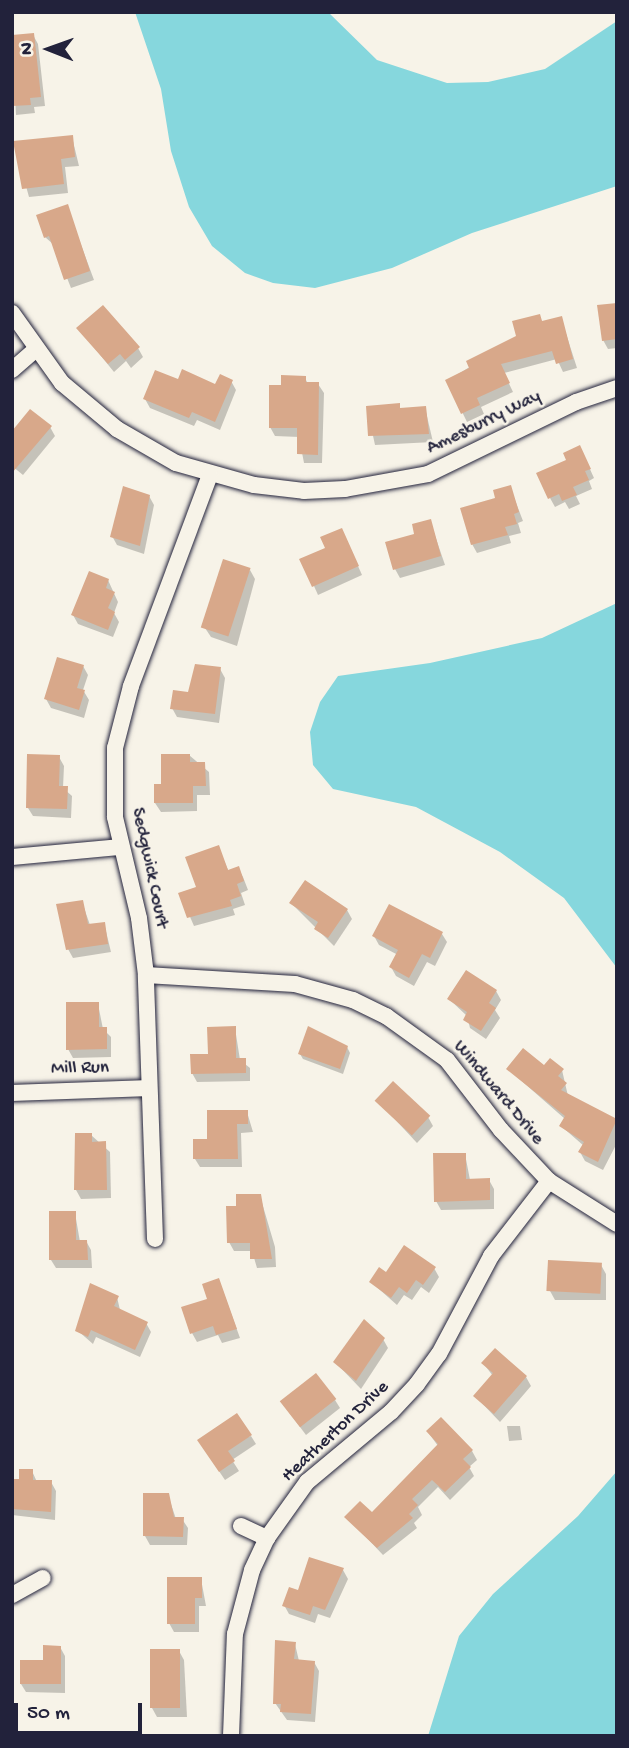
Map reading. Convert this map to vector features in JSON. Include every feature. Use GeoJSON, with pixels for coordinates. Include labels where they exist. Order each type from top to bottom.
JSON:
{"type":"FeatureCollection","features":[{"type":"Feature","properties":{"kind":"street","name":"Amesburry Way"},"geometry":{"type":"LineString","coordinates":[[12,313],[35,350],[62,383],[117,429],[176,463],[210,475],[304,491],[393,482],[464,460],[538,419],[617,388]]}},
{"type":"Feature","properties":{"kind":"street"},"geometry":{"type":"LineString","coordinates":[[12,370],[35,350]]}},
{"type":"Feature","properties":{"kind":"street","name":"Sedgwick Court"},"geometry":{"type":"LineString","coordinates":[[155,1239],[146,975],[139,918],[119,847],[112,787],[122,715],[210,475]]}},
{"type":"Feature","properties":{"kind":"street"},"geometry":{"type":"LineString","coordinates":[[12,857],[119,847]]}},
{"type":"Feature","properties":{"kind":"street","name":"Windward Drive"},"geometry":{"type":"LineString","coordinates":[[146,975],[257,979],[354,1000],[417,1035],[447,1060],[515,1146],[549,1181],[617,1224]]}},
{"type":"Feature","properties":{"kind":"street","name":"Mill Run"},"geometry":{"type":"LineString","coordinates":[[12,1093],[149,1088]]}},
{"type":"Feature","properties":{"kind":"street","name":"Heatherton Drive"},"geometry":{"type":"LineString","coordinates":[[231,1736],[235,1634],[252,1570],[267,1538],[307,1482],[391,1412],[417,1384],[439,1354],[491,1256],[549,1181]]}},
{"type":"Feature","properties":{"kind":"street"},"geometry":{"type":"LineString","coordinates":[[241,1526],[267,1538]]}},
{"type":"Feature","properties":{"kind":"street"},"geometry":{"type":"LineString","coordinates":[[12,1595],[43,1578]]}},
{"type":"Feature","properties":{"kind":"water"},"geometry":{"type":"Polygon","coordinates":[[[135,12],[328,12],[377,60],[447,83],[488,82],[545,69],[617,21],[617,186],[472,233],[392,268],[315,288],[273,283],[245,273],[212,246],[189,207],[171,151],[161,89],[135,12]]]}},
{"type":"Feature","properties":{"kind":"water"},"geometry":{"type":"Polygon","coordinates":[[[617,603],[617,968],[564,898],[500,852],[416,807],[333,789],[313,765],[310,732],[320,702],[338,676],[430,663],[542,638],[617,603]]]}},
{"type":"Feature","properties":{"kind":"water"},"geometry":{"type":"Polygon","coordinates":[[[617,1471],[617,1736],[428,1736],[459,1636],[493,1594],[578,1516],[617,1471]]]}},
{"type":"Feature","properties":{"kind":"building"},"geometry":{"type":"Polygon","coordinates":[[[34,33],[41,97],[30,98],[31,105],[12,106],[12,35],[34,33]]]}},
{"type":"Feature","properties":{"kind":"building"},"geometry":{"type":"Polygon","coordinates":[[[73,135],[75,157],[61,159],[64,184],[22,189],[13,141],[73,135]]]}},
{"type":"Feature","properties":{"kind":"building"},"geometry":{"type":"Polygon","coordinates":[[[68,204],[90,271],[64,280],[49,236],[44,238],[36,215],[68,204]]]}},
{"type":"Feature","properties":{"kind":"building"},"geometry":{"type":"Polygon","coordinates":[[[617,303],[617,339],[602,341],[597,305],[617,303]]]}},
{"type":"Feature","properties":{"kind":"building"},"geometry":{"type":"Polygon","coordinates":[[[103,305],[140,347],[125,360],[120,354],[108,364],[76,328],[103,305]]]}},
{"type":"Feature","properties":{"kind":"building"},"geometry":{"type":"Polygon","coordinates":[[[540,314],[542,321],[562,316],[573,359],[556,364],[552,351],[501,364],[510,383],[477,398],[480,405],[461,414],[445,380],[469,368],[466,361],[516,336],[512,321],[540,314]]]}},
{"type":"Feature","properties":{"kind":"building"},"geometry":{"type":"Polygon","coordinates":[[[182,369],[215,384],[220,374],[233,380],[215,422],[192,412],[189,418],[143,399],[155,370],[178,379],[182,369]]]}},
{"type":"Feature","properties":{"kind":"building"},"geometry":{"type":"Polygon","coordinates":[[[281,375],[306,376],[306,382],[319,382],[318,455],[297,454],[297,428],[269,428],[269,385],[281,385],[281,375]]]}},
{"type":"Feature","properties":{"kind":"building"},"geometry":{"type":"Polygon","coordinates":[[[400,403],[400,408],[426,406],[429,434],[368,436],[366,406],[400,403]]]}},
{"type":"Feature","properties":{"kind":"building"},"geometry":{"type":"Polygon","coordinates":[[[30,409],[52,426],[12,473],[12,431],[30,409]]]}},
{"type":"Feature","properties":{"kind":"building"},"geometry":{"type":"Polygon","coordinates":[[[580,445],[591,469],[585,471],[589,480],[573,487],[577,495],[562,501],[559,494],[548,499],[536,473],[566,460],[563,453],[580,445]]]}},
{"type":"Feature","properties":{"kind":"building"},"geometry":{"type":"Polygon","coordinates":[[[511,485],[519,512],[514,514],[517,524],[505,527],[508,535],[471,545],[460,508],[495,498],[493,490],[511,485]]]}},
{"type":"Feature","properties":{"kind":"building"},"geometry":{"type":"Polygon","coordinates":[[[123,486],[150,495],[140,546],[110,537],[123,486]]]}},
{"type":"Feature","properties":{"kind":"building"},"geometry":{"type":"Polygon","coordinates":[[[431,519],[441,556],[393,570],[385,542],[414,534],[412,524],[431,519]]]}},
{"type":"Feature","properties":{"kind":"building"},"geometry":{"type":"Polygon","coordinates":[[[342,528],[359,566],[312,587],[299,559],[325,548],[320,537],[342,528]]]}},
{"type":"Feature","properties":{"kind":"building"},"geometry":{"type":"Polygon","coordinates":[[[223,559],[251,568],[228,636],[201,627],[223,559]]]}},
{"type":"Feature","properties":{"kind":"building"},"geometry":{"type":"Polygon","coordinates":[[[89,571],[109,579],[106,588],[115,592],[108,608],[115,612],[108,630],[71,615],[89,571]]]}},
{"type":"Feature","properties":{"kind":"building"},"geometry":{"type":"Polygon","coordinates":[[[57,657],[84,665],[77,688],[85,690],[79,710],[44,699],[57,657]]]}},
{"type":"Feature","properties":{"kind":"building"},"geometry":{"type":"Polygon","coordinates":[[[195,664],[221,667],[215,714],[170,709],[173,690],[188,692],[195,664]]]}},
{"type":"Feature","properties":{"kind":"building"},"geometry":{"type":"Polygon","coordinates":[[[27,754],[60,755],[59,786],[68,786],[67,809],[26,808],[27,754]]]}},
{"type":"Feature","properties":{"kind":"building"},"geometry":{"type":"Polygon","coordinates":[[[161,754],[190,754],[190,762],[205,762],[206,786],[193,786],[193,803],[154,803],[154,784],[161,784],[161,754]]]}},
{"type":"Feature","properties":{"kind":"building"},"geometry":{"type":"Polygon","coordinates":[[[219,845],[228,870],[239,866],[244,881],[237,884],[241,896],[230,900],[232,906],[187,918],[178,893],[196,887],[185,857],[219,845]]]}},
{"type":"Feature","properties":{"kind":"building"},"geometry":{"type":"Polygon","coordinates":[[[305,880],[348,909],[328,938],[314,929],[318,922],[289,903],[305,880]]]}},
{"type":"Feature","properties":{"kind":"building"},"geometry":{"type":"Polygon","coordinates":[[[83,900],[88,924],[105,922],[108,944],[66,950],[56,904],[83,900]]]}},
{"type":"Feature","properties":{"kind":"building"},"geometry":{"type":"Polygon","coordinates":[[[389,904],[443,932],[430,958],[422,954],[409,978],[389,967],[398,950],[372,936],[389,904]]]}},
{"type":"Feature","properties":{"kind":"building"},"geometry":{"type":"Polygon","coordinates":[[[466,970],[497,990],[489,1003],[496,1008],[481,1031],[463,1020],[467,1012],[447,999],[466,970]]]}},
{"type":"Feature","properties":{"kind":"building"},"geometry":{"type":"Polygon","coordinates":[[[66,1002],[99,1002],[99,1027],[107,1027],[107,1049],[66,1050],[66,1002]]]}},
{"type":"Feature","properties":{"kind":"building"},"geometry":{"type":"Polygon","coordinates":[[[236,1026],[236,1058],[246,1058],[246,1073],[191,1074],[190,1054],[208,1054],[207,1027],[236,1026]]]}},
{"type":"Feature","properties":{"kind":"building"},"geometry":{"type":"Polygon","coordinates":[[[308,1026],[348,1046],[340,1069],[298,1054],[308,1026]]]}},
{"type":"Feature","properties":{"kind":"building"},"geometry":{"type":"Polygon","coordinates":[[[523,1048],[544,1065],[550,1058],[564,1069],[558,1076],[567,1083],[561,1090],[617,1119],[598,1162],[578,1152],[584,1142],[559,1126],[565,1116],[506,1069],[523,1048]]]}},
{"type":"Feature","properties":{"kind":"building"},"geometry":{"type":"Polygon","coordinates":[[[393,1081],[430,1116],[412,1136],[375,1101],[393,1081]]]}},
{"type":"Feature","properties":{"kind":"building"},"geometry":{"type":"Polygon","coordinates":[[[207,1110],[248,1110],[248,1124],[237,1124],[238,1159],[193,1159],[193,1139],[207,1139],[207,1110]]]}},
{"type":"Feature","properties":{"kind":"building"},"geometry":{"type":"Polygon","coordinates":[[[75,1133],[92,1133],[92,1142],[106,1141],[107,1190],[74,1190],[75,1133]]]}},
{"type":"Feature","properties":{"kind":"building"},"geometry":{"type":"Polygon","coordinates":[[[433,1153],[466,1153],[466,1179],[490,1178],[490,1200],[434,1202],[433,1153]]]}},
{"type":"Feature","properties":{"kind":"building"},"geometry":{"type":"Polygon","coordinates":[[[236,1194],[261,1194],[272,1259],[250,1259],[250,1243],[227,1243],[226,1206],[236,1206],[236,1194]]]}},
{"type":"Feature","properties":{"kind":"building"},"geometry":{"type":"Polygon","coordinates":[[[49,1211],[76,1211],[76,1240],[87,1240],[88,1260],[49,1260],[49,1211]]]}},
{"type":"Feature","properties":{"kind":"building"},"geometry":{"type":"Polygon","coordinates":[[[404,1245],[436,1267],[423,1285],[416,1280],[407,1293],[399,1287],[391,1298],[369,1282],[379,1267],[386,1272],[404,1245]]]}},
{"type":"Feature","properties":{"kind":"building"},"geometry":{"type":"Polygon","coordinates":[[[548,1260],[602,1263],[600,1294],[546,1291],[548,1260]]]}},
{"type":"Feature","properties":{"kind":"building"},"geometry":{"type":"Polygon","coordinates":[[[219,1278],[237,1329],[216,1335],[213,1326],[190,1334],[181,1307],[207,1299],[202,1284],[219,1278]]]}},
{"type":"Feature","properties":{"kind":"building"},"geometry":{"type":"Polygon","coordinates":[[[90,1283],[119,1296],[114,1306],[148,1322],[135,1350],[91,1330],[88,1337],[75,1331],[90,1283]]]}},
{"type":"Feature","properties":{"kind":"building"},"geometry":{"type":"Polygon","coordinates":[[[364,1319],[385,1338],[356,1381],[333,1362],[364,1319]]]}},
{"type":"Feature","properties":{"kind":"building"},"geometry":{"type":"Polygon","coordinates":[[[495,1348],[527,1376],[494,1414],[473,1396],[493,1373],[481,1363],[495,1348]]]}},
{"type":"Feature","properties":{"kind":"building"},"geometry":{"type":"Polygon","coordinates":[[[316,1373],[336,1399],[300,1427],[280,1401],[316,1373]]]}},
{"type":"Feature","properties":{"kind":"building"},"geometry":{"type":"Polygon","coordinates":[[[237,1413],[252,1435],[228,1451],[235,1461],[219,1472],[197,1440],[237,1413]]]}},
{"type":"Feature","properties":{"kind":"building"},"geometry":{"type":"Polygon","coordinates":[[[441,1417],[473,1450],[463,1459],[471,1467],[445,1492],[432,1480],[412,1499],[418,1505],[409,1514],[413,1518],[377,1548],[344,1517],[360,1501],[372,1512],[438,1444],[426,1431],[441,1417]]]}},
{"type":"Feature","properties":{"kind":"building"},"geometry":{"type":"Polygon","coordinates":[[[19,1469],[33,1469],[33,1480],[52,1480],[51,1512],[12,1509],[12,1479],[19,1479],[19,1469]]]}},
{"type":"Feature","properties":{"kind":"building"},"geometry":{"type":"Polygon","coordinates":[[[143,1493],[169,1493],[174,1517],[184,1517],[183,1537],[143,1536],[143,1493]]]}},
{"type":"Feature","properties":{"kind":"building"},"geometry":{"type":"Polygon","coordinates":[[[309,1557],[344,1568],[325,1610],[313,1606],[310,1615],[282,1606],[289,1587],[298,1590],[309,1557]]]}},
{"type":"Feature","properties":{"kind":"building"},"geometry":{"type":"Polygon","coordinates":[[[167,1577],[202,1577],[202,1598],[195,1598],[195,1624],[167,1624],[167,1577]]]}},
{"type":"Feature","properties":{"kind":"building"},"geometry":{"type":"Polygon","coordinates":[[[275,1640],[296,1642],[294,1659],[315,1661],[311,1714],[280,1712],[281,1704],[273,1704],[275,1640]]]}},
{"type":"Feature","properties":{"kind":"building"},"geometry":{"type":"Polygon","coordinates":[[[43,1645],[61,1646],[61,1684],[20,1684],[20,1660],[43,1660],[43,1645]]]}},
{"type":"Feature","properties":{"kind":"building"},"geometry":{"type":"Polygon","coordinates":[[[150,1649],[180,1649],[180,1708],[150,1708],[150,1649]]]}}]}
